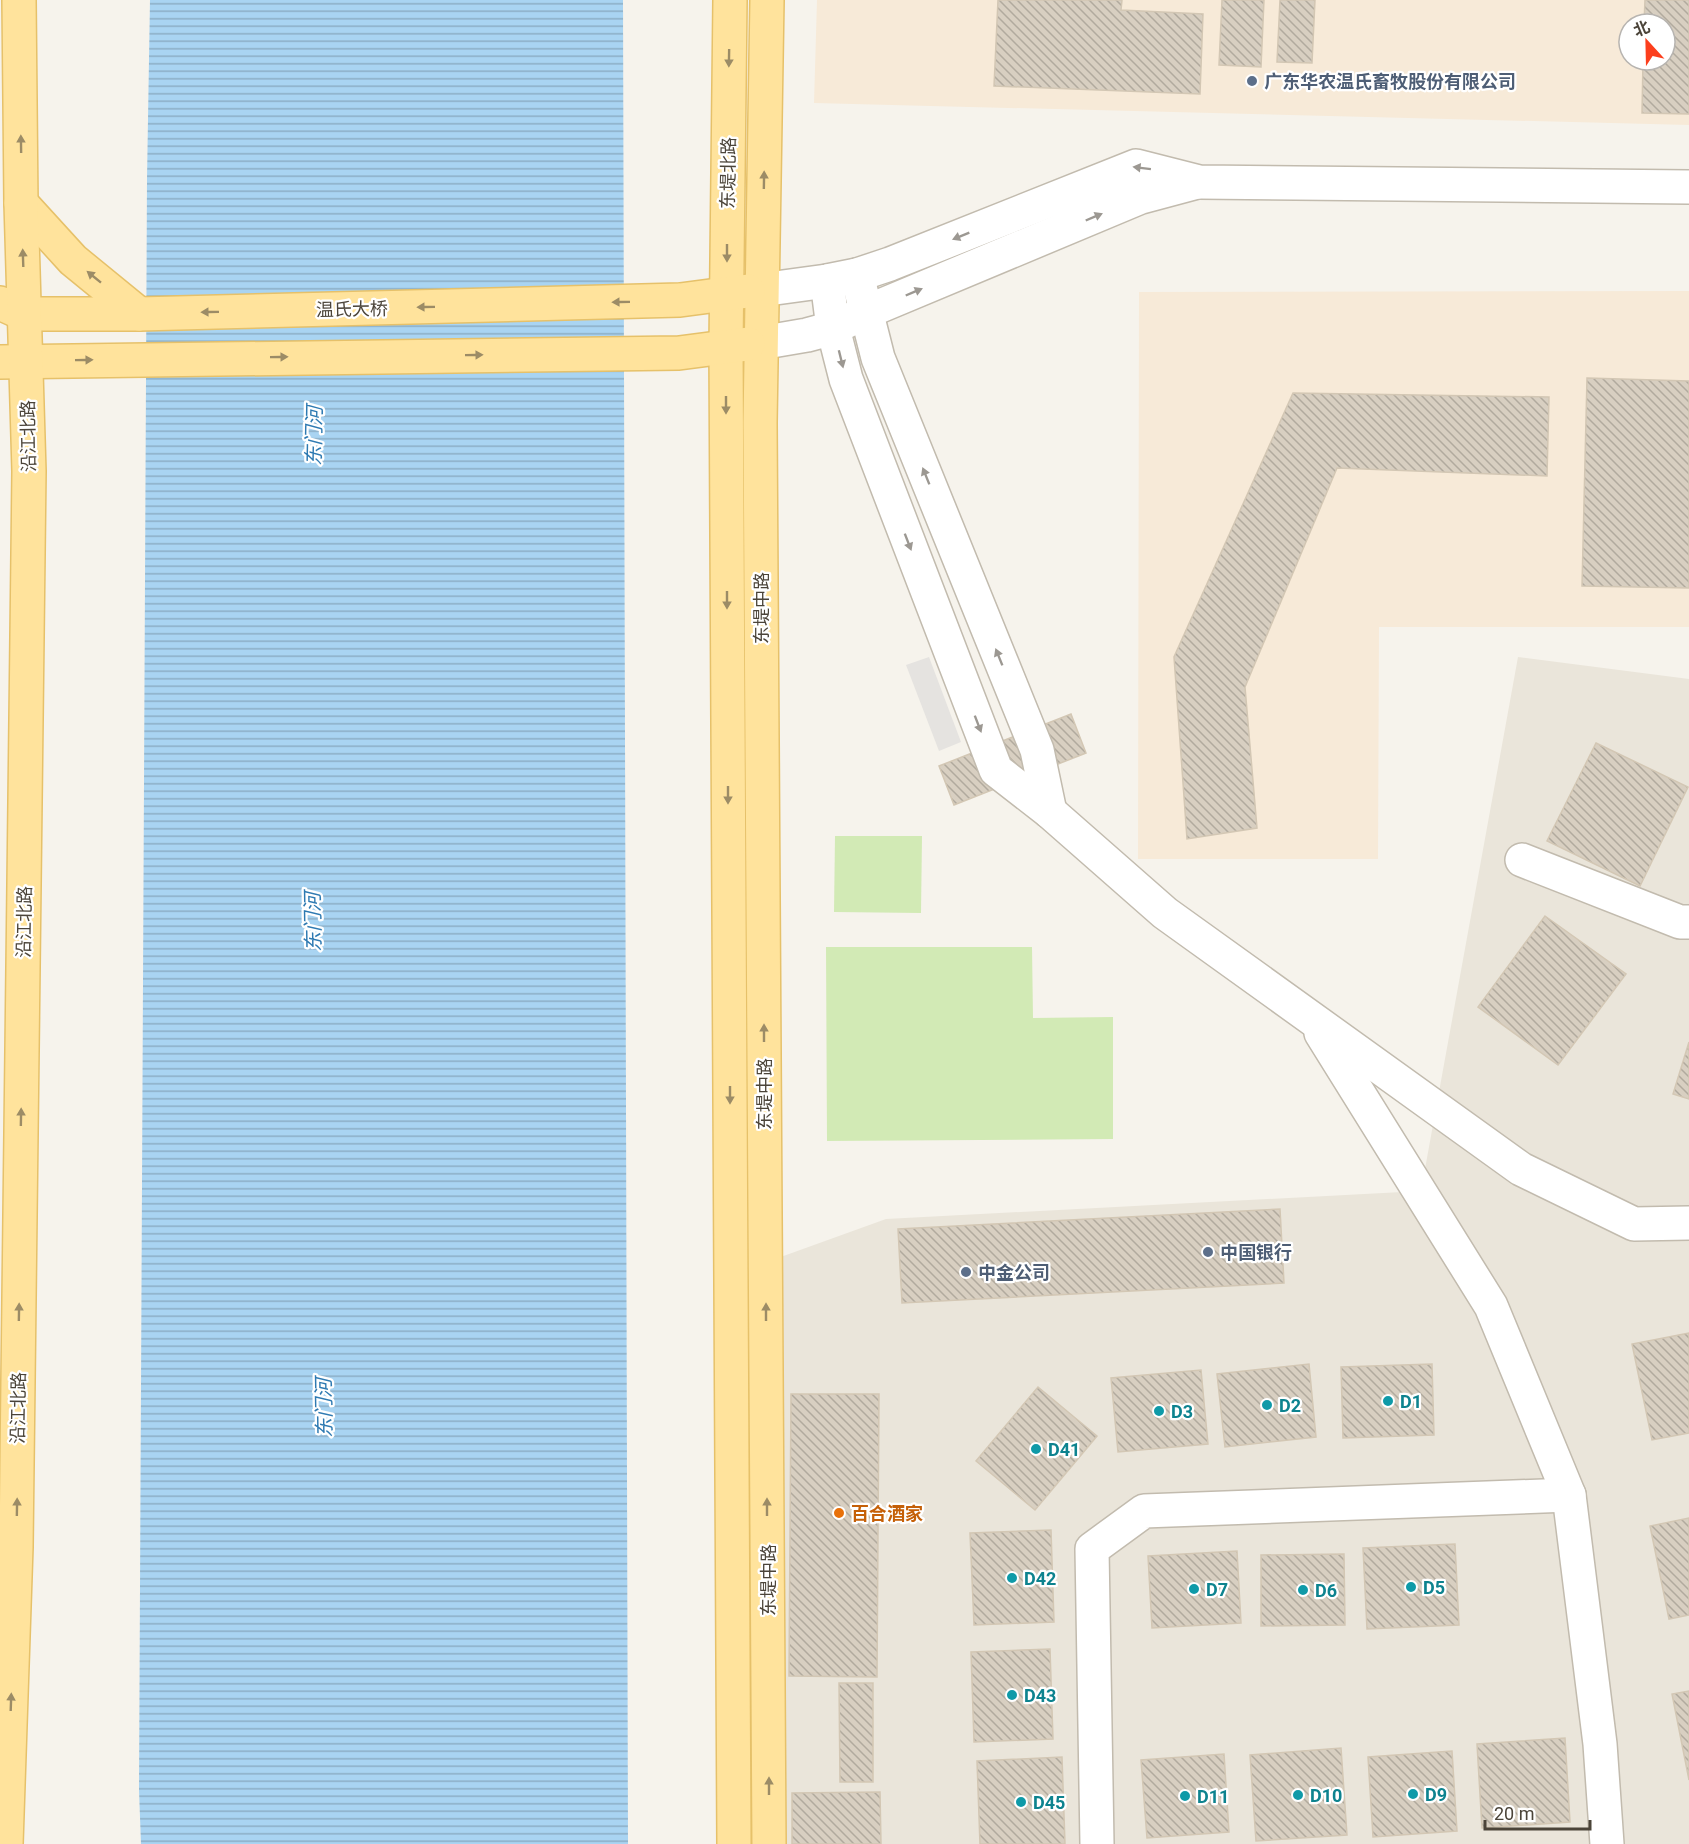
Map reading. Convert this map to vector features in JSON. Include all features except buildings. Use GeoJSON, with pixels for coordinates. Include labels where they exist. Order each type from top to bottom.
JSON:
{"type":"FeatureCollection","features":[{"type":"Feature","properties":{"kind":"main road","name":"沿江北路"},"geometry":{"type":"LineString","coordinates":[[6,1844],[8,1547],[29,471],[13,361],[12,308],[21,203],[19,0]]}},
{"type":"Feature","properties":{"kind":"main road","name":"东堤北路"},"geometry":{"type":"LineString","coordinates":[[726,347],[730,0]]}},
{"type":"Feature","properties":{"kind":"main road","name":"东堤北路"},"geometry":{"type":"LineString","coordinates":[[760,343],[767,0]]}},
{"type":"Feature","properties":{"kind":"main road"},"geometry":{"type":"LineString","coordinates":[[21,203],[74,260],[139,314]]}},
{"type":"Feature","properties":{"kind":"main road","name":"温氏大桥"},"geometry":{"type":"LineString","coordinates":[[12,308],[139,314],[680,300],[761,290]]}},
{"type":"Feature","properties":{"kind":"main road"},"geometry":{"type":"LineString","coordinates":[[13,361],[680,353],[760,343]]}},
{"type":"Feature","properties":{"kind":"main road","name":"东堤中路"},"geometry":{"type":"LineString","coordinates":[[760,343],[769,1844]]}},
{"type":"Feature","properties":{"kind":"main road","name":"东堤中路"},"geometry":{"type":"LineString","coordinates":[[726,347],[734,1844]]}},
{"type":"Feature","properties":{"kind":"street"},"geometry":{"type":"LineString","coordinates":[[761,290],[842,278],[890,264],[1136,166],[1199,182],[1689,187]]}},
{"type":"Feature","properties":{"kind":"street"},"geometry":{"type":"LineString","coordinates":[[760,343],[833,328],[866,312],[1141,197],[1199,182]]}},
{"type":"Feature","properties":{"kind":"street"},"geometry":{"type":"LineString","coordinates":[[842,278],[866,312],[878,358],[1037,750],[1050,812]]}},
{"type":"Feature","properties":{"kind":"street"},"geometry":{"type":"LineString","coordinates":[[842,278],[833,328],[846,379],[996,770],[1050,812],[1165,913],[1521,1169],[1634,1224],[1689,1223]]}},
{"type":"Feature","properties":{"kind":"street"},"geometry":{"type":"LineString","coordinates":[[1522,860],[1680,922],[1689,922]]}},
{"type":"Feature","properties":{"kind":"street"},"geometry":{"type":"LineString","coordinates":[[1312,1018],[1491,1306],[1569,1495],[1600,1744],[1607,1844]]}},
{"type":"Feature","properties":{"kind":"street"},"geometry":{"type":"LineString","coordinates":[[1097,1844],[1092,1549],[1100,1543],[1144,1511],[1569,1495]]}},
{"type":"Feature","properties":{"kind":"shaded area","name":"广东华农温氏畜牧股份有限公司"},"geometry":{"type":"Polygon","coordinates":[[[817,0],[1689,0],[1689,125],[814,103],[817,0]]]}},
{"type":"Feature","properties":{"kind":"shaded area"},"geometry":{"type":"Polygon","coordinates":[[[1689,291],[1689,627],[1379,627],[1378,859],[1138,859],[1139,292],[1689,291]]]}},
{"type":"Feature","properties":{"kind":"shaded area"},"geometry":{"type":"Polygon","coordinates":[[[929,657],[961,742],[939,751],[906,665],[929,657]]]}},
{"type":"Feature","properties":{"kind":"shaded area"},"geometry":{"type":"Polygon","coordinates":[[[1518,657],[1689,679],[1689,1844],[736,1844],[742,1271],[886,1219],[1421,1191],[1518,657]]]}},
{"type":"Feature","properties":{"kind":"green space"},"geometry":{"type":"Polygon","coordinates":[[[835,836],[922,836],[921,913],[834,912],[835,836]]]}},
{"type":"Feature","properties":{"kind":"green space"},"geometry":{"type":"Polygon","coordinates":[[[826,947],[1032,947],[1033,1018],[1113,1017],[1113,1139],[827,1141],[826,947]]]}},
{"type":"Feature","properties":{"kind":"water","name":"东门河"},"geometry":{"type":"Polygon","coordinates":[[[150,0],[623,0],[628,1844],[141,1844],[139,1790],[147,179],[150,0]]]}},
{"type":"Feature","properties":{"kind":"place","name":"广东华农温氏畜牧股份有限公司"},"geometry":{"type":"Point","coordinates":[1252,81]}},
{"type":"Feature","properties":{"kind":"place","name":"中国银行"},"geometry":{"type":"Point","coordinates":[1208,1252]}},
{"type":"Feature","properties":{"kind":"place","name":"中金公司"},"geometry":{"type":"Point","coordinates":[966,1272]}},
{"type":"Feature","properties":{"kind":"place","name":"D1"},"geometry":{"type":"Point","coordinates":[1388,1401]}},
{"type":"Feature","properties":{"kind":"place","name":"D2"},"geometry":{"type":"Point","coordinates":[1267,1405]}},
{"type":"Feature","properties":{"kind":"place","name":"D3"},"geometry":{"type":"Point","coordinates":[1159,1411]}},
{"type":"Feature","properties":{"kind":"place","name":"D41"},"geometry":{"type":"Point","coordinates":[1036,1449]}},
{"type":"Feature","properties":{"kind":"place","name":"百合酒家"},"geometry":{"type":"Point","coordinates":[839,1513]}},
{"type":"Feature","properties":{"kind":"place","name":"D42"},"geometry":{"type":"Point","coordinates":[1012,1578]}},
{"type":"Feature","properties":{"kind":"place","name":"D5"},"geometry":{"type":"Point","coordinates":[1411,1587]}},
{"type":"Feature","properties":{"kind":"place","name":"D7"},"geometry":{"type":"Point","coordinates":[1194,1589]}},
{"type":"Feature","properties":{"kind":"place","name":"D6"},"geometry":{"type":"Point","coordinates":[1303,1590]}},
{"type":"Feature","properties":{"kind":"place","name":"D43"},"geometry":{"type":"Point","coordinates":[1012,1695]}},
{"type":"Feature","properties":{"kind":"place","name":"D9"},"geometry":{"type":"Point","coordinates":[1413,1794]}},
{"type":"Feature","properties":{"kind":"place","name":"D10"},"geometry":{"type":"Point","coordinates":[1298,1795]}},
{"type":"Feature","properties":{"kind":"place","name":"D11"},"geometry":{"type":"Point","coordinates":[1185,1796]}},
{"type":"Feature","properties":{"kind":"place","name":"D45"},"geometry":{"type":"Point","coordinates":[1021,1802]}}]}
